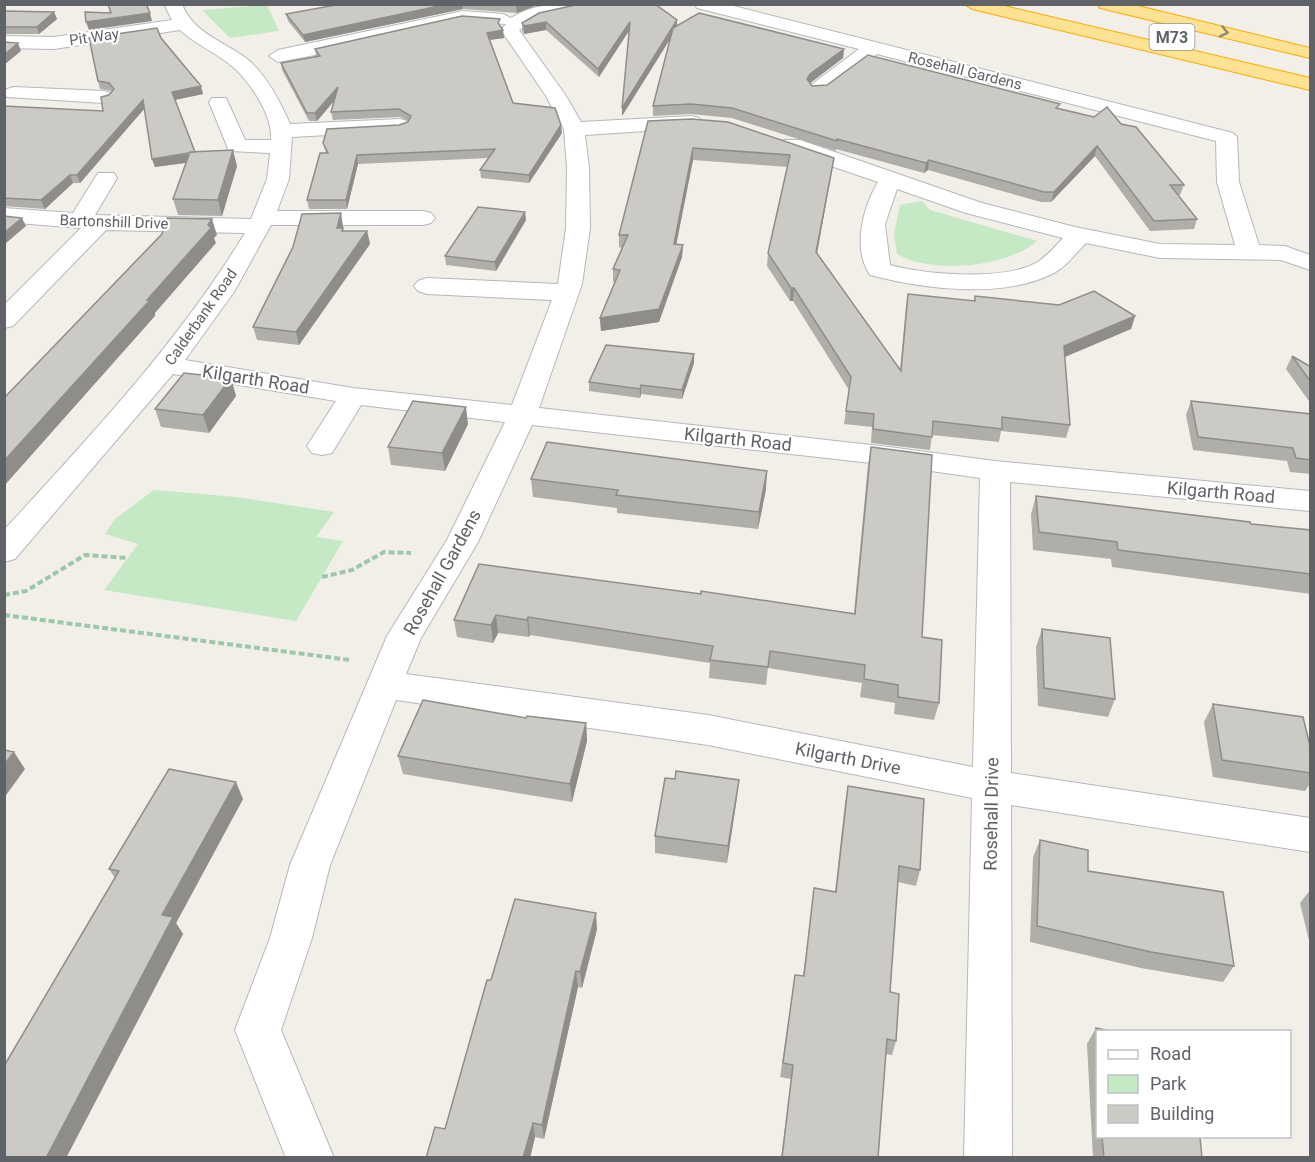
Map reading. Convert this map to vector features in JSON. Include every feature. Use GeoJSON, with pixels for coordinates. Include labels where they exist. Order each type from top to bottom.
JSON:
{"type":"FeatureCollection","features":[{"type":"Feature","properties":{"kind":"highway"},"geometry":{"type":"LineString","coordinates":[[972,4],[1311,84]]}},
{"type":"Feature","properties":{"kind":"highway","name":"M73"},"geometry":{"type":"LineString","coordinates":[[1033,4],[1311,71]]}},
{"type":"Feature","properties":{"kind":"highway","name":"M73"},"geometry":{"type":"LineString","coordinates":[[1106,4],[1311,53]]}},
{"type":"Feature","properties":{"kind":"highway","name":"M73"},"geometry":{"type":"LineString","coordinates":[[1170,4],[1311,39]]}},
{"type":"Feature","properties":{"kind":"street"},"geometry":{"type":"LineString","coordinates":[[278,56],[362,40],[398,28],[463,16],[517,20],[581,4]]}},
{"type":"Feature","properties":{"kind":"street","name":"Rosehall Gardens"},"geometry":{"type":"LineString","coordinates":[[703,4],[1226,137],[1228,182],[1249,252]]}},
{"type":"Feature","properties":{"kind":"street","name":"Pit Way"},"geometry":{"type":"LineString","coordinates":[[4,42],[50,52],[178,14]]}},
{"type":"Feature","properties":{"kind":"street","name":"Calderbank Road"},"geometry":{"type":"LineString","coordinates":[[4,551],[167,365],[224,289],[261,222],[280,176],[282,139],[264,93],[241,64],[178,14]]}},
{"type":"Feature","properties":{"kind":"street","name":"Rosehall Gardens"},"geometry":{"type":"LineString","coordinates":[[310,1158],[258,1030],[291,938],[310,865],[405,636],[454,555],[522,415],[567,293],[578,228],[578,168],[574,129],[556,96],[510,30],[517,20]]}},
{"type":"Feature","properties":{"kind":"street"},"geometry":{"type":"LineString","coordinates":[[818,90],[873,48]]}},
{"type":"Feature","properties":{"kind":"street"},"geometry":{"type":"LineString","coordinates":[[9,97],[33,75]]}},
{"type":"Feature","properties":{"kind":"street"},"geometry":{"type":"LineString","coordinates":[[9,97],[104,97]]}},
{"type":"Feature","properties":{"kind":"street"},"geometry":{"type":"LineString","coordinates":[[219,102],[237,146],[400,126]]}},
{"type":"Feature","properties":{"kind":"street"},"geometry":{"type":"LineString","coordinates":[[574,129],[690,122],[711,124]]}},
{"type":"Feature","properties":{"kind":"street"},"geometry":{"type":"LineString","coordinates":[[773,139],[974,208],[1081,235],[1160,251],[1285,253],[1311,263]]}},
{"type":"Feature","properties":{"kind":"street"},"geometry":{"type":"LineString","coordinates":[[4,320],[90,222],[106,178]]}},
{"type":"Feature","properties":{"kind":"street"},"geometry":{"type":"LineString","coordinates":[[891,180],[874,214],[873,247],[879,270],[901,277],[956,280],[1005,279],[1043,268],[1081,235]]}},
{"type":"Feature","properties":{"kind":"street","name":"Bartonshill Drive"},"geometry":{"type":"LineString","coordinates":[[4,215],[90,222],[261,222],[423,218]]}},
{"type":"Feature","properties":{"kind":"street"},"geometry":{"type":"LineString","coordinates":[[427,286],[567,293]]}},
{"type":"Feature","properties":{"kind":"street","name":"Kilgarth Road"},"geometry":{"type":"LineString","coordinates":[[167,365],[353,396],[889,456],[995,471],[1311,501]]}},
{"type":"Feature","properties":{"kind":"street"},"geometry":{"type":"LineString","coordinates":[[322,446],[353,396]]}},
{"type":"Feature","properties":{"kind":"street","name":"Rosehall Drive"},"geometry":{"type":"LineString","coordinates":[[988,1158],[995,471]]}},
{"type":"Feature","properties":{"kind":"street","name":"Kilgarth Drive"},"geometry":{"type":"LineString","coordinates":[[389,675],[708,730],[991,786],[1311,835]]}},
{"type":"Feature","properties":{"kind":"path"},"geometry":{"type":"LineString","coordinates":[[322,578],[352,570],[384,552],[454,555]]}},
{"type":"Feature","properties":{"kind":"path"},"geometry":{"type":"LineString","coordinates":[[4,595],[11,596],[39,585],[85,555],[128,558]]}},
{"type":"Feature","properties":{"kind":"path"},"geometry":{"type":"LineString","coordinates":[[4,615],[389,675]]}},
{"type":"Feature","properties":{"kind":"green space"},"geometry":{"type":"Polygon","coordinates":[[[267,5],[279,31],[230,38],[202,10],[267,5]]]}},
{"type":"Feature","properties":{"kind":"green space"},"geometry":{"type":"Polygon","coordinates":[[[922,201],[930,210],[1037,241],[1008,257],[989,262],[949,266],[912,261],[897,254],[894,234],[900,205],[922,201]]]}},
{"type":"Feature","properties":{"kind":"green space"},"geometry":{"type":"Polygon","coordinates":[[[154,490],[236,497],[334,512],[316,537],[343,541],[296,621],[104,590],[138,544],[105,534],[115,519],[154,490]]]}},
{"type":"Feature","properties":{"kind":"building"},"geometry":{"type":"Polygon","coordinates":[[[108,4],[146,4],[150,13],[86,22],[85,12],[111,13],[108,4]]]}},
{"type":"Feature","properties":{"kind":"building"},"geometry":{"type":"Polygon","coordinates":[[[341,4],[448,4],[303,35],[286,14],[341,4]]]}},
{"type":"Feature","properties":{"kind":"building"},"geometry":{"type":"Polygon","coordinates":[[[580,4],[655,4],[677,20],[622,108],[630,22],[598,69],[546,22],[524,26],[522,23],[539,13],[580,4]]]}},
{"type":"Feature","properties":{"kind":"building"},"geometry":{"type":"Polygon","coordinates":[[[4,11],[54,12],[37,27],[4,27],[4,11]]]}},
{"type":"Feature","properties":{"kind":"building"},"geometry":{"type":"Polygon","coordinates":[[[699,13],[844,49],[810,74],[807,79],[812,86],[827,85],[868,55],[1060,104],[1056,108],[1094,117],[1107,107],[1121,124],[1136,127],[1184,185],[1170,185],[1197,219],[1154,221],[1097,146],[1054,192],[1044,192],[929,160],[926,163],[837,139],[837,141],[732,108],[691,104],[653,106],[673,28],[699,13]]]}},
{"type":"Feature","properties":{"kind":"building"},"geometry":{"type":"Polygon","coordinates":[[[462,16],[500,19],[498,23],[503,30],[487,33],[513,103],[555,108],[561,125],[529,175],[480,170],[495,149],[357,155],[346,200],[307,200],[320,153],[328,153],[323,143],[327,129],[399,125],[408,122],[411,116],[399,109],[331,112],[338,87],[315,113],[307,113],[281,63],[320,56],[315,49],[462,16]]]}},
{"type":"Feature","properties":{"kind":"building"},"geometry":{"type":"Polygon","coordinates":[[[157,28],[161,38],[201,86],[172,92],[195,152],[152,159],[143,100],[77,175],[70,175],[41,200],[4,198],[4,106],[103,111],[101,97],[109,95],[114,89],[109,83],[98,81],[89,38],[157,28]]]}},
{"type":"Feature","properties":{"kind":"building"},"geometry":{"type":"Polygon","coordinates":[[[4,42],[18,43],[4,55],[4,42]]]}},
{"type":"Feature","properties":{"kind":"building"},"geometry":{"type":"Polygon","coordinates":[[[691,119],[728,122],[834,158],[816,252],[901,371],[908,294],[975,301],[975,296],[1059,305],[1094,291],[1135,316],[1064,346],[1070,425],[1002,417],[1002,429],[933,421],[932,437],[873,429],[874,414],[846,411],[851,377],[794,288],[791,288],[768,253],[790,155],[693,148],[674,244],[683,245],[659,309],[600,318],[620,270],[613,269],[628,235],[619,235],[648,121],[691,119]]]}},
{"type":"Feature","properties":{"kind":"building"},"geometry":{"type":"Polygon","coordinates":[[[233,150],[218,200],[173,199],[190,152],[233,150]]]}},
{"type":"Feature","properties":{"kind":"building"},"geometry":{"type":"Polygon","coordinates":[[[478,207],[525,212],[495,262],[445,256],[478,207]]]}},
{"type":"Feature","properties":{"kind":"building"},"geometry":{"type":"Polygon","coordinates":[[[341,213],[337,228],[343,228],[342,231],[367,231],[296,332],[253,327],[293,247],[302,214],[341,213]]]}},
{"type":"Feature","properties":{"kind":"building"},"geometry":{"type":"Polygon","coordinates":[[[4,216],[22,218],[4,233],[4,216]]]}},
{"type":"Feature","properties":{"kind":"building"},"geometry":{"type":"Polygon","coordinates":[[[167,218],[212,219],[208,225],[211,228],[147,300],[150,300],[4,461],[4,398],[162,234],[167,218]]]}},
{"type":"Feature","properties":{"kind":"building"},"geometry":{"type":"Polygon","coordinates":[[[606,345],[694,354],[682,390],[641,385],[640,389],[589,382],[606,345]]]}},
{"type":"Feature","properties":{"kind":"building"},"geometry":{"type":"Polygon","coordinates":[[[1292,356],[1311,367],[1311,382],[1292,356]]]}},
{"type":"Feature","properties":{"kind":"building"},"geometry":{"type":"Polygon","coordinates":[[[184,373],[231,378],[203,415],[155,409],[184,373]]]}},
{"type":"Feature","properties":{"kind":"building"},"geometry":{"type":"Polygon","coordinates":[[[413,401],[466,407],[442,453],[388,447],[413,401]]]}},
{"type":"Feature","properties":{"kind":"building"},"geometry":{"type":"Polygon","coordinates":[[[1191,401],[1311,414],[1311,460],[1296,458],[1293,448],[1198,437],[1191,401]]]}},
{"type":"Feature","properties":{"kind":"building"},"geometry":{"type":"Polygon","coordinates":[[[547,442],[767,471],[759,512],[616,495],[618,490],[531,479],[547,442]]]}},
{"type":"Feature","properties":{"kind":"building"},"geometry":{"type":"Polygon","coordinates":[[[871,447],[932,455],[922,637],[942,640],[939,703],[898,697],[898,685],[864,679],[865,665],[770,651],[768,667],[710,660],[713,646],[528,617],[527,620],[496,615],[491,625],[454,620],[479,564],[701,594],[701,591],[855,614],[871,447]]]}},
{"type":"Feature","properties":{"kind":"building"},"geometry":{"type":"Polygon","coordinates":[[[1036,496],[1311,530],[1311,574],[1118,550],[1117,542],[1039,532],[1036,496]]]}},
{"type":"Feature","properties":{"kind":"building"},"geometry":{"type":"Polygon","coordinates":[[[1042,629],[1110,638],[1115,699],[1044,688],[1042,629]]]}},
{"type":"Feature","properties":{"kind":"building"},"geometry":{"type":"Polygon","coordinates":[[[423,700],[526,718],[527,716],[586,723],[570,784],[398,756],[423,700]]]}},
{"type":"Feature","properties":{"kind":"building"},"geometry":{"type":"Polygon","coordinates":[[[1213,704],[1303,717],[1311,750],[1311,773],[1222,760],[1213,704]]]}},
{"type":"Feature","properties":{"kind":"building"},"geometry":{"type":"Polygon","coordinates":[[[4,750],[14,752],[4,765],[4,750]]]}},
{"type":"Feature","properties":{"kind":"building"},"geometry":{"type":"Polygon","coordinates":[[[169,769],[236,782],[162,915],[173,917],[46,1158],[4,1158],[4,1066],[119,871],[109,869],[169,769]]]}},
{"type":"Feature","properties":{"kind":"building"},"geometry":{"type":"Polygon","coordinates":[[[676,771],[739,780],[728,846],[655,836],[665,778],[675,779],[676,771]]]}},
{"type":"Feature","properties":{"kind":"building"},"geometry":{"type":"Polygon","coordinates":[[[848,786],[924,799],[920,870],[899,866],[890,992],[899,994],[896,1041],[887,1039],[878,1158],[782,1158],[793,1065],[783,1063],[795,975],[804,976],[814,888],[836,892],[848,786]]]}},
{"type":"Feature","properties":{"kind":"building"},"geometry":{"type":"Polygon","coordinates":[[[1040,840],[1088,850],[1088,871],[1223,892],[1234,966],[1151,952],[1037,926],[1040,840]]]}},
{"type":"Feature","properties":{"kind":"building"},"geometry":{"type":"Polygon","coordinates":[[[515,899],[596,913],[580,972],[576,971],[542,1125],[533,1123],[523,1158],[426,1158],[435,1127],[445,1129],[487,980],[491,980],[515,899]]]}},
{"type":"Feature","properties":{"kind":"building"},"geometry":{"type":"Polygon","coordinates":[[[1102,1138],[1200,1138],[1202,1158],[1104,1158],[1102,1138]]]}}]}
